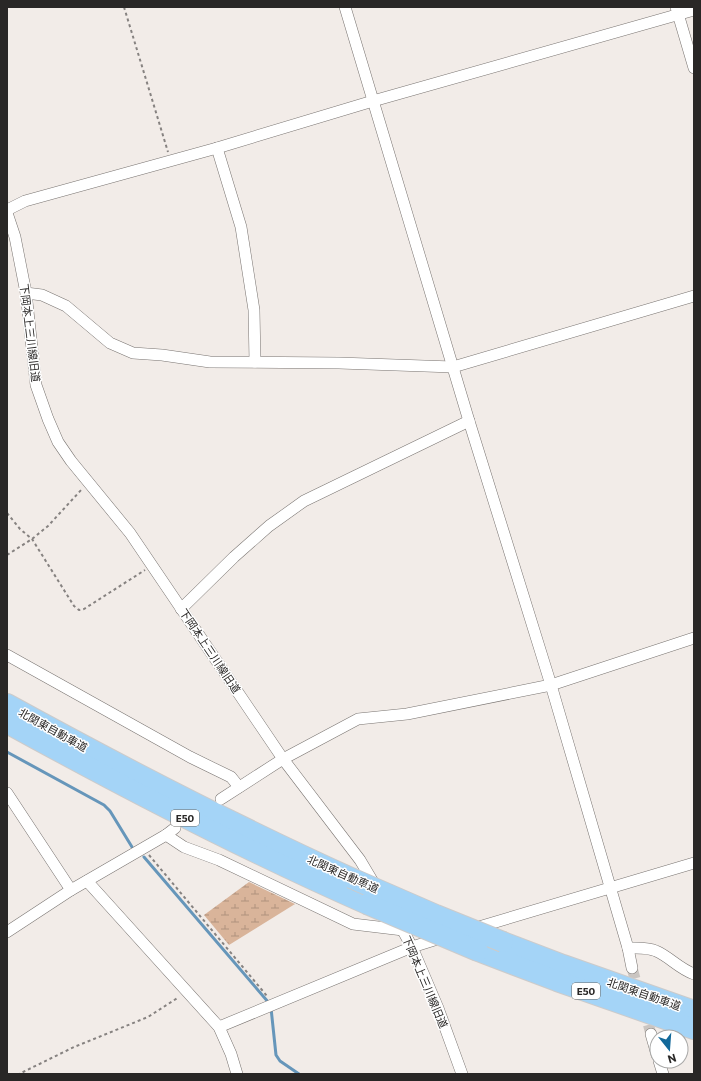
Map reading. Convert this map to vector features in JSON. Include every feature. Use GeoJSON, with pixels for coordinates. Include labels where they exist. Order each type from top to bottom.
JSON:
{"type":"FeatureCollection","features":[{"type":"Feature","properties":{"kind":"highway","name":"北関東自動車道"},"geometry":{"type":"LineString","coordinates":[[7,704],[91,750],[196,804],[270,841],[351,878],[436,915],[562,965],[694,1011]]}},
{"type":"Feature","properties":{"kind":"highway","name":"北関東自動車道"},"geometry":{"type":"LineString","coordinates":[[7,724],[182,817],[264,857],[367,904],[478,951],[564,984],[694,1030]]}},
{"type":"Feature","properties":{"kind":"street"},"geometry":{"type":"LineString","coordinates":[[345,7],[469,421],[551,685],[628,948],[632,968]]}},
{"type":"Feature","properties":{"kind":"street"},"geometry":{"type":"LineString","coordinates":[[7,211],[25,201],[217,148],[677,11],[694,10]]}},
{"type":"Feature","properties":{"kind":"street"},"geometry":{"type":"LineString","coordinates":[[677,11],[694,68]]}},
{"type":"Feature","properties":{"kind":"street"},"geometry":{"type":"LineString","coordinates":[[217,148],[241,226],[254,310],[255,362]]}},
{"type":"Feature","properties":{"kind":"street","name":"下岡本上三川線旧道"},"geometry":{"type":"LineString","coordinates":[[7,211],[15,237],[26,293],[36,385],[58,442],[71,461],[130,533],[283,759],[360,860],[412,947],[438,1008],[462,1074]]}},
{"type":"Feature","properties":{"kind":"street"},"geometry":{"type":"LineString","coordinates":[[26,293],[42,295],[66,306],[110,344],[133,353],[162,355],[210,362],[338,363],[453,367],[694,296]]}},
{"type":"Feature","properties":{"kind":"street"},"geometry":{"type":"LineString","coordinates":[[181,609],[234,557],[269,526],[304,501],[469,421]]}},
{"type":"Feature","properties":{"kind":"street"},"geometry":{"type":"LineString","coordinates":[[221,799],[283,759],[358,719],[407,714],[551,685],[694,638]]}},
{"type":"Feature","properties":{"kind":"street"},"geometry":{"type":"LineString","coordinates":[[7,655],[190,757],[231,777],[239,786]]}},
{"type":"Feature","properties":{"kind":"street"},"geometry":{"type":"LineString","coordinates":[[7,793],[71,890]]}},
{"type":"Feature","properties":{"kind":"street"},"geometry":{"type":"LineString","coordinates":[[7,932],[71,890],[170,831],[184,847],[219,860],[353,924],[403,930]]}},
{"type":"Feature","properties":{"kind":"street"},"geometry":{"type":"LineString","coordinates":[[219,1028],[412,947],[694,863]]}},
{"type":"Feature","properties":{"kind":"street"},"geometry":{"type":"LineString","coordinates":[[87,881],[219,1028],[231,1054],[237,1074]]}},
{"type":"Feature","properties":{"kind":"street"},"geometry":{"type":"LineString","coordinates":[[628,948],[656,950],[684,970],[694,974]]}},
{"type":"Feature","properties":{"kind":"path"},"geometry":{"type":"LineString","coordinates":[[124,7],[171,161]]}},
{"type":"Feature","properties":{"kind":"path"},"geometry":{"type":"LineString","coordinates":[[7,556],[48,526],[89,483]]}},
{"type":"Feature","properties":{"kind":"path"},"geometry":{"type":"LineString","coordinates":[[7,513],[20,529],[32,539],[74,606],[79,610],[84,609],[152,565]]}},
{"type":"Feature","properties":{"kind":"path"},"geometry":{"type":"LineString","coordinates":[[143,848],[275,1004]]}},
{"type":"Feature","properties":{"kind":"path"},"geometry":{"type":"LineString","coordinates":[[7,1074],[19,1074],[74,1046],[148,1017],[187,992]]}},
{"type":"Feature","properties":{"kind":"green space"},"geometry":{"type":"Polygon","coordinates":[[[249,882],[295,904],[229,945],[204,915],[249,882]]]}},
{"type":"Feature","properties":{"kind":"waterway"},"geometry":{"type":"LineString","coordinates":[[7,752],[104,805],[110,811],[132,847]]}},
{"type":"Feature","properties":{"kind":"waterway"},"geometry":{"type":"LineString","coordinates":[[144,857],[269,1003]]}},
{"type":"Feature","properties":{"kind":"waterway"},"geometry":{"type":"LineString","coordinates":[[271,1008],[276,1055],[280,1061],[299,1074]]}},
{"type":"Feature","properties":{"kind":"tunnel"},"geometry":{"type":"LineString","coordinates":[[632,968],[639,993]]}},
{"type":"Feature","properties":{"kind":"tunnel"},"geometry":{"type":"LineString","coordinates":[[644,1009],[650,1029]]}}]}
